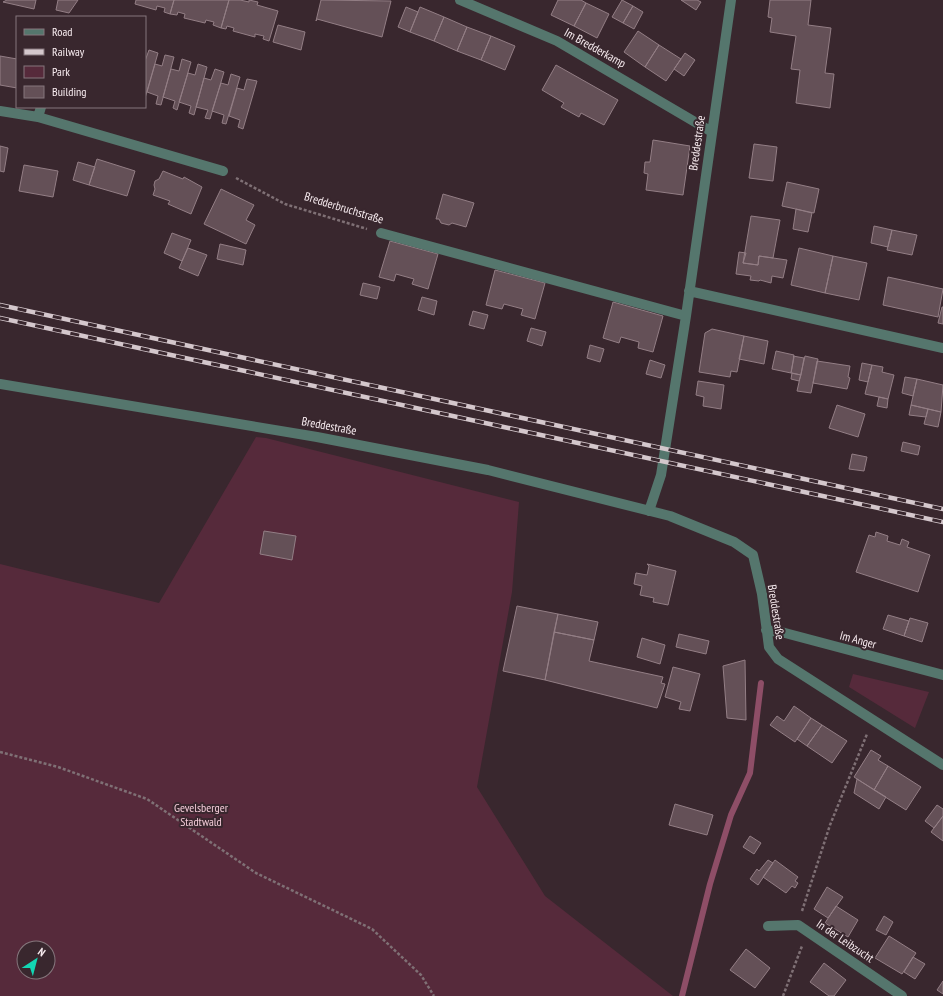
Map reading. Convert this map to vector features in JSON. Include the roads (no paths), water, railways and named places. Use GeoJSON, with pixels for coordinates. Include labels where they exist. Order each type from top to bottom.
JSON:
{"type":"FeatureCollection","features":[{"type":"Feature","properties":{"kind":"street","name":"Im Bredderkamp"},"geometry":{"type":"LineString","coordinates":[[460,0],[557,41],[712,132]]}},
{"type":"Feature","properties":{"kind":"street","name":"Breddestraße"},"geometry":{"type":"LineString","coordinates":[[649,512],[661,475],[690,291],[731,0]]}},
{"type":"Feature","properties":{"kind":"street"},"geometry":{"type":"LineString","coordinates":[[38,118],[41,108]]}},
{"type":"Feature","properties":{"kind":"street"},"geometry":{"type":"LineString","coordinates":[[0,111],[38,118],[223,171]]}},
{"type":"Feature","properties":{"kind":"street","name":"Bredderbruchstraße"},"geometry":{"type":"LineString","coordinates":[[381,233],[686,316]]}},
{"type":"Feature","properties":{"kind":"street"},"geometry":{"type":"LineString","coordinates":[[690,291],[943,348]]}},
{"type":"Feature","properties":{"kind":"street","name":"Breddestraße"},"geometry":{"type":"LineString","coordinates":[[0,384],[317,437],[488,470],[649,512],[670,516],[734,542],[753,555],[762,594],[769,647],[778,659],[943,765]]}},
{"type":"Feature","properties":{"kind":"street","name":"Im Anger"},"geometry":{"type":"LineString","coordinates":[[766,630],[785,633],[943,675]]}},
{"type":"Feature","properties":{"kind":"street","name":"In der Leibzucht"},"geometry":{"type":"LineString","coordinates":[[768,926],[798,925],[902,996]]}},
{"type":"Feature","properties":{"kind":"waterway"},"geometry":{"type":"LineString","coordinates":[[682,996],[710,884],[731,815],[750,773],[761,683]]}},
{"type":"Feature","properties":{"kind":"railway"},"geometry":{"type":"LineString","coordinates":[[0,305],[943,509]]}},
{"type":"Feature","properties":{"kind":"railway"},"geometry":{"type":"LineString","coordinates":[[0,318],[943,522]]}},
{"type":"Feature","properties":{"kind":"park label","name":"Gevelsberger Stadtwald"},"geometry":{"type":"Point","coordinates":[201,815]}}]}
